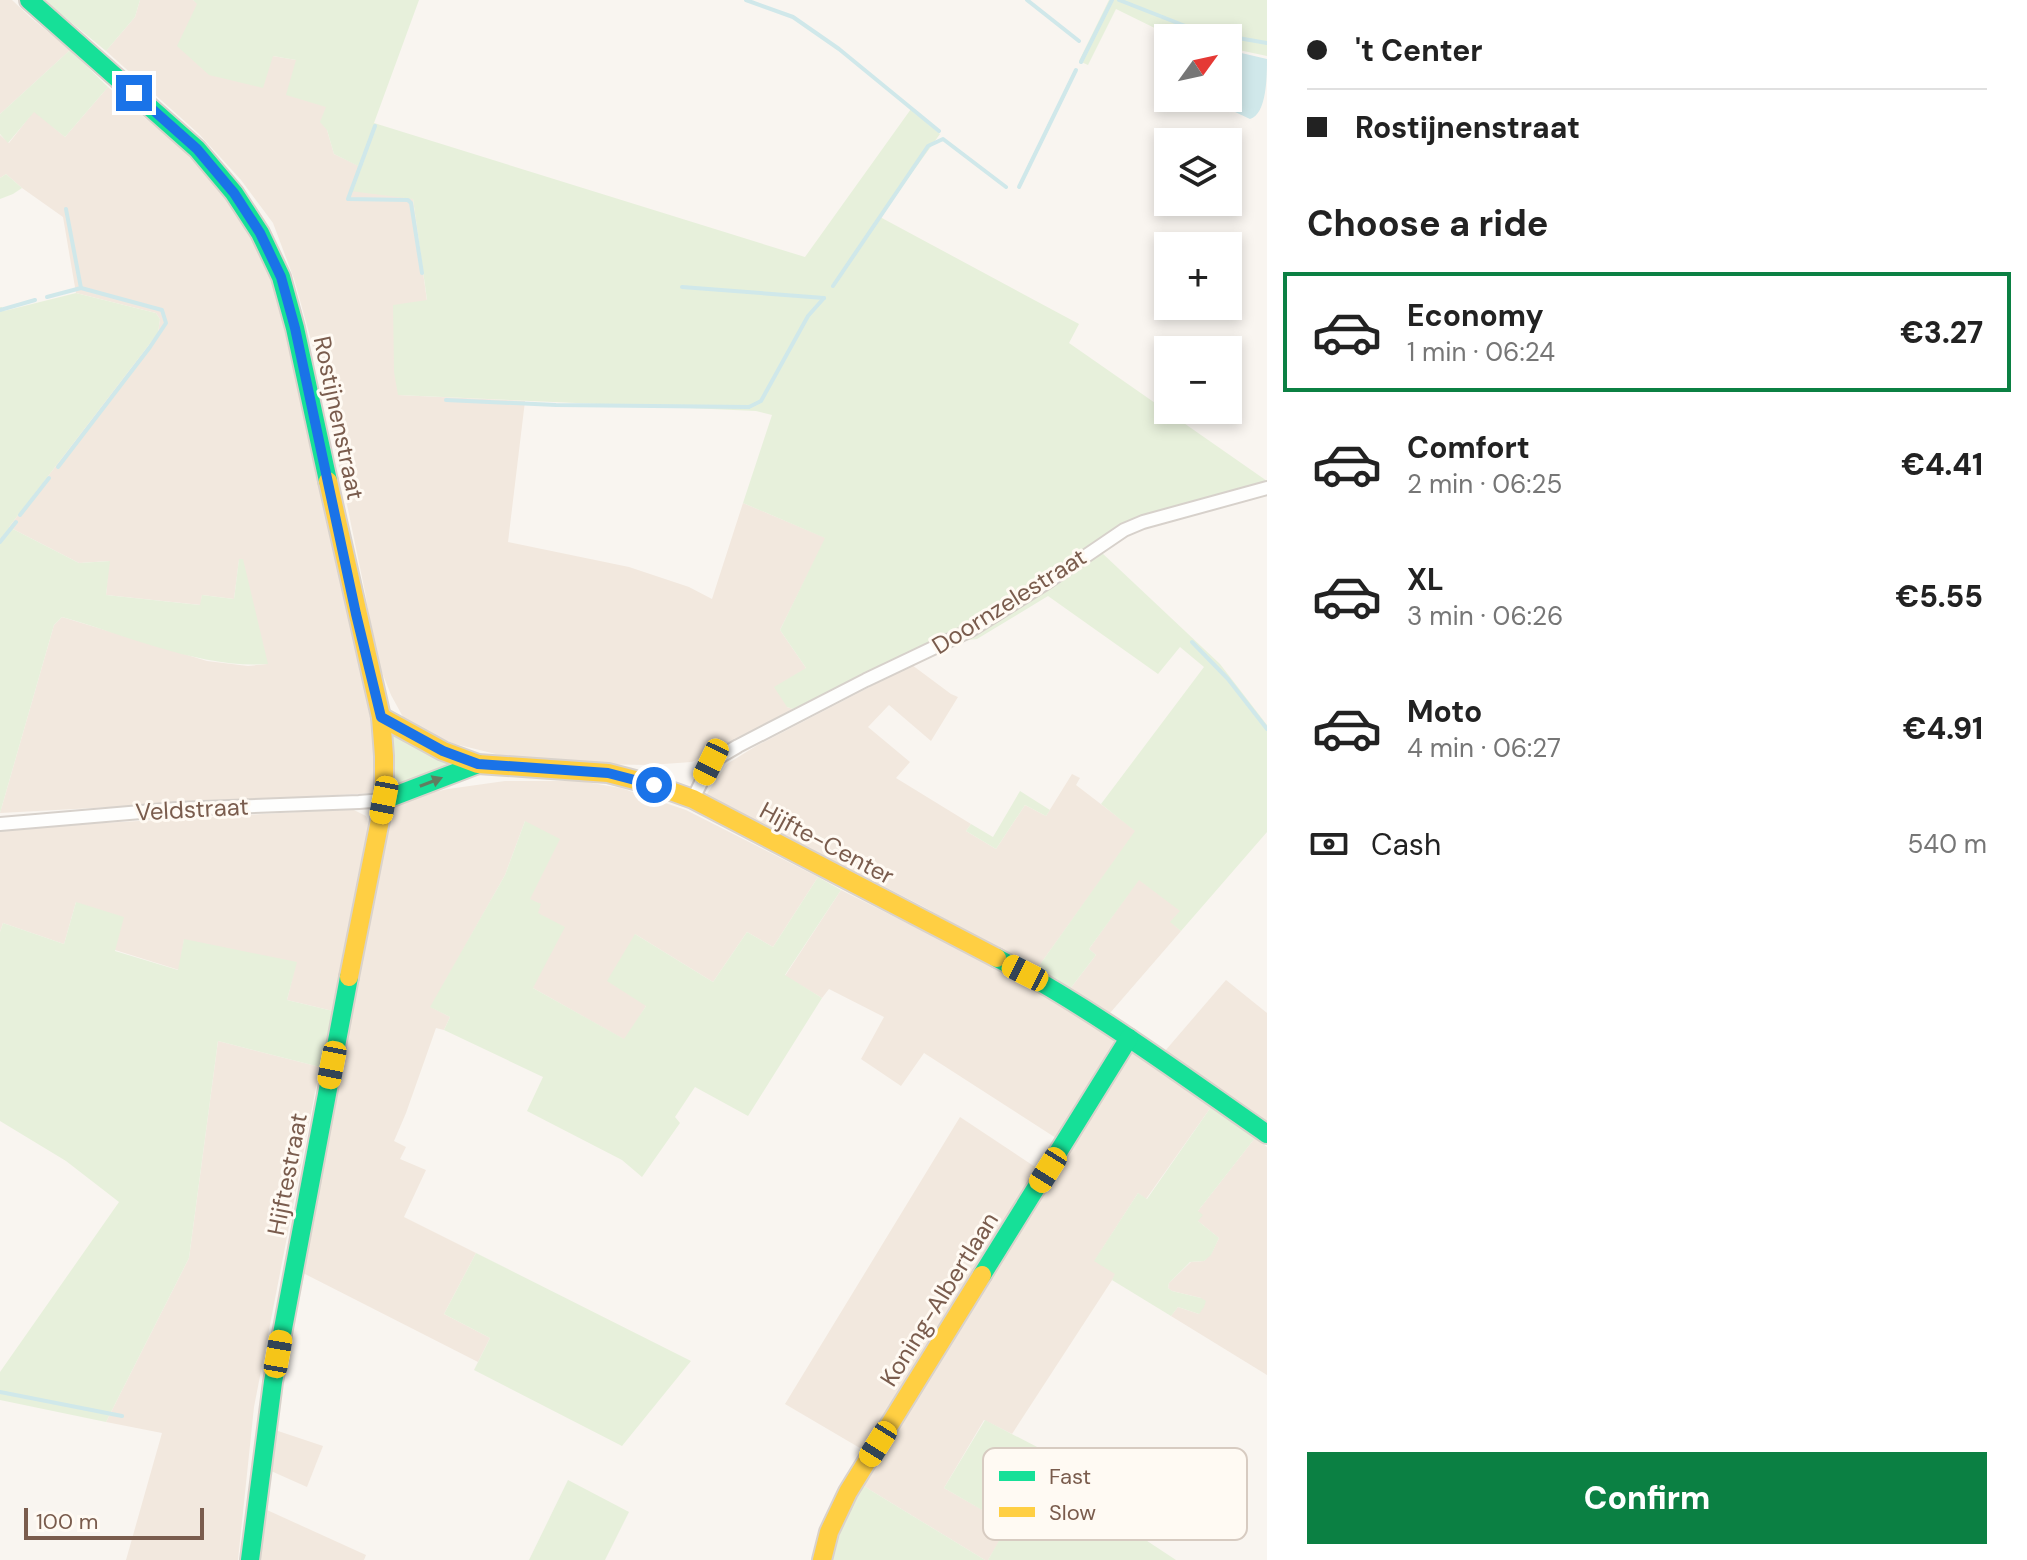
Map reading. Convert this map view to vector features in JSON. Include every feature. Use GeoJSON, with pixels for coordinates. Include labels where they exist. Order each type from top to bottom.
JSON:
{"type":"FeatureCollection","features":[{"type":"Feature","properties":{"kind":"street","name":"Rostijnenstraat"},"geometry":{"type":"LineString","coordinates":[[29,0],[197,149],[234,193],[260,233],[281,277],[381,717],[384,800]]}},
{"type":"Feature","properties":{"kind":"street","name":"Doornzelestraat"},"geometry":{"type":"LineString","coordinates":[[693,799],[711,762],[866,680],[971,630],[1124,530],[1267,488]]}},
{"type":"Feature","properties":{"kind":"street","name":"Hijfte-Center"},"geometry":{"type":"LineString","coordinates":[[381,717],[443,751],[478,764],[608,773],[693,799],[1025,973],[1129,1038],[1267,1134]]}},
{"type":"Feature","properties":{"kind":"street","name":"Hijfte-Center"},"geometry":{"type":"LineString","coordinates":[[384,800],[478,764]]}},
{"type":"Feature","properties":{"kind":"street","name":"Veldstraat"},"geometry":{"type":"LineString","coordinates":[[0,824],[176,809],[384,800]]}},
{"type":"Feature","properties":{"kind":"street","name":"Hijftestraat"},"geometry":{"type":"LineString","coordinates":[[250,1560],[273,1382],[384,800]]}},
{"type":"Feature","properties":{"kind":"street","name":"Koning-Albertlaan"},"geometry":{"type":"LineString","coordinates":[[822,1560],[829,1532],[848,1492],[1129,1038]]}},
{"type":"Feature","properties":{"kind":"shaded area"},"geometry":{"type":"Polygon","coordinates":[[[0,0],[12,0],[70,50],[0,114],[0,0]]]}},
{"type":"Feature","properties":{"kind":"shaded area"},"geometry":{"type":"Polygon","coordinates":[[[140,0],[193,0],[273,56],[296,60],[326,107],[327,130],[334,154],[413,199],[427,301],[398,395],[525,401],[508,542],[629,567],[689,587],[712,599],[743,503],[826,538],[780,630],[806,668],[787,707],[793,709],[692,762],[649,765],[589,764],[504,756],[455,744],[424,731],[403,717],[376,657],[319,369],[294,279],[273,223],[241,180],[199,134],[106,51],[135,17],[140,0]]]}},
{"type":"Feature","properties":{"kind":"shaded area"},"geometry":{"type":"Polygon","coordinates":[[[108,87],[182,149],[229,201],[265,259],[301,392],[372,726],[375,793],[0,813],[54,625],[62,617],[207,661],[248,666],[267,664],[239,560],[234,599],[202,595],[201,605],[106,595],[109,561],[79,563],[9,527],[158,333],[160,319],[156,313],[76,293],[63,217],[6,174],[0,178],[0,135],[9,143],[34,111],[65,137],[108,87]]]}},
{"type":"Feature","properties":{"kind":"shaded area"},"geometry":{"type":"Polygon","coordinates":[[[912,665],[958,697],[931,741],[889,705],[868,727],[910,762],[896,778],[971,824],[966,831],[996,849],[1025,805],[1046,816],[1072,774],[1080,778],[1076,785],[1136,831],[1036,970],[924,907],[706,795],[727,764],[912,665]]]}},
{"type":"Feature","properties":{"kind":"shaded area"},"geometry":{"type":"Polygon","coordinates":[[[505,781],[580,781],[621,788],[686,810],[818,877],[773,947],[747,932],[713,982],[635,934],[646,1006],[625,1040],[533,988],[537,912],[530,899],[525,821],[505,875],[431,1007],[450,1017],[444,1030],[436,1028],[394,1141],[406,1147],[400,1159],[426,1170],[404,1217],[476,1253],[444,1314],[490,1338],[478,1362],[303,1273],[393,801],[505,781]]]}},
{"type":"Feature","properties":{"kind":"shaded area"},"geometry":{"type":"Polygon","coordinates":[[[352,809],[366,816],[369,824],[333,1011],[287,1000],[296,963],[184,940],[179,970],[115,950],[76,902],[64,944],[3,923],[0,932],[0,831],[352,809]]]}},
{"type":"Feature","properties":{"kind":"shaded area"},"geometry":{"type":"Polygon","coordinates":[[[1139,879],[1181,911],[1171,922],[1181,931],[1110,1013],[1070,989],[1096,955],[1089,949],[1139,879]]]}},
{"type":"Feature","properties":{"kind":"shaded area"},"geometry":{"type":"Polygon","coordinates":[[[841,890],[977,958],[1117,1036],[1056,1138],[924,1053],[901,1086],[861,1059],[884,1017],[829,989],[822,998],[785,976],[841,890]]]}},
{"type":"Feature","properties":{"kind":"shaded area"},"geometry":{"type":"Polygon","coordinates":[[[1226,980],[1267,1013],[1267,1127],[1165,1051],[1226,980]]]}},
{"type":"Feature","properties":{"kind":"shaded area"},"geometry":{"type":"Polygon","coordinates":[[[218,1041],[320,1067],[254,1407],[238,1560],[126,1560],[162,1433],[106,1422],[189,1258],[218,1041]]]}},
{"type":"Feature","properties":{"kind":"shaded area"},"geometry":{"type":"Polygon","coordinates":[[[1138,1052],[1211,1107],[1146,1199],[1138,1193],[1095,1260],[1116,1274],[1012,1434],[984,1420],[944,1488],[983,1510],[983,1540],[1000,1540],[985,1560],[862,1485],[865,1451],[785,1404],[960,1117],[1052,1178],[1128,1055],[1138,1052]]]}},
{"type":"Feature","properties":{"kind":"shaded area"},"geometry":{"type":"Polygon","coordinates":[[[1255,1138],[1267,1147],[1267,1375],[1171,1316],[1178,1307],[1199,1314],[1201,1298],[1168,1288],[1169,1283],[1191,1262],[1204,1261],[1211,1254],[1219,1238],[1198,1221],[1198,1211],[1255,1138]]]}},
{"type":"Feature","properties":{"kind":"shaded area"},"geometry":{"type":"Polygon","coordinates":[[[275,1430],[323,1446],[307,1487],[271,1471],[275,1430]]]}},
{"type":"Feature","properties":{"kind":"shaded area"},"geometry":{"type":"Polygon","coordinates":[[[267,1510],[366,1555],[364,1560],[259,1560],[267,1510]]]}},
{"type":"Feature","properties":{"kind":"green space"},"geometry":{"type":"Polygon","coordinates":[[[44,0],[140,0],[135,17],[106,51],[44,0]]]}},
{"type":"Feature","properties":{"kind":"green space"},"geometry":{"type":"Polygon","coordinates":[[[193,0],[419,0],[374,123],[805,257],[911,109],[940,134],[880,217],[1079,324],[1069,343],[1154,402],[1154,424],[1185,424],[1267,481],[1126,521],[980,618],[793,709],[787,707],[774,687],[806,668],[780,630],[825,538],[743,503],[772,415],[756,411],[398,395],[394,372],[393,305],[427,300],[413,199],[350,191],[358,166],[334,154],[327,130],[320,122],[326,107],[286,95],[296,60],[273,56],[263,88],[209,75],[177,46],[197,4],[193,0]]]}},
{"type":"Feature","properties":{"kind":"green space"},"geometry":{"type":"Polygon","coordinates":[[[1109,0],[1267,0],[1267,56],[1242,51],[1242,24],[1154,24],[1154,28],[1116,9],[1088,65],[1079,61],[1109,0]]]}},
{"type":"Feature","properties":{"kind":"green space"},"geometry":{"type":"Polygon","coordinates":[[[70,50],[108,87],[65,137],[34,112],[8,143],[0,134],[0,114],[70,50]]]}},
{"type":"Feature","properties":{"kind":"green space"},"geometry":{"type":"Polygon","coordinates":[[[6,174],[22,188],[0,199],[0,178],[6,174]]]}},
{"type":"Feature","properties":{"kind":"green space"},"geometry":{"type":"Polygon","coordinates":[[[76,293],[156,313],[160,319],[158,333],[9,527],[79,563],[110,561],[106,595],[200,605],[202,595],[234,599],[239,559],[243,559],[268,664],[243,664],[190,656],[62,617],[54,625],[0,813],[0,307],[4,311],[76,293]]]}},
{"type":"Feature","properties":{"kind":"green space"},"geometry":{"type":"Polygon","coordinates":[[[1101,552],[1220,664],[1267,725],[1267,832],[1181,931],[1170,922],[1180,911],[1139,880],[1089,949],[1096,955],[1070,989],[1036,970],[1135,831],[1101,804],[1204,667],[1180,647],[1158,674],[1048,596],[977,639],[962,641],[1101,552]]]}},
{"type":"Feature","properties":{"kind":"green space"},"geometry":{"type":"Polygon","coordinates":[[[381,717],[478,764],[384,800],[381,717]]]}},
{"type":"Feature","properties":{"kind":"green space"},"geometry":{"type":"Polygon","coordinates":[[[1020,791],[1050,810],[1046,816],[1025,805],[996,849],[966,831],[971,824],[993,837],[1020,791]]]}},
{"type":"Feature","properties":{"kind":"green space"},"geometry":{"type":"Polygon","coordinates":[[[525,821],[560,839],[530,899],[541,904],[538,913],[565,927],[533,988],[624,1039],[646,1006],[607,981],[635,934],[713,982],[747,932],[773,947],[818,877],[841,890],[785,975],[822,998],[748,1116],[695,1087],[675,1117],[680,1123],[642,1177],[622,1160],[527,1111],[543,1077],[444,1030],[450,1017],[430,1007],[505,875],[525,821]]]}},
{"type":"Feature","properties":{"kind":"green space"},"geometry":{"type":"Polygon","coordinates":[[[76,902],[124,917],[115,951],[178,970],[184,939],[297,962],[287,1000],[333,1011],[320,1067],[218,1041],[189,1258],[106,1422],[0,1400],[0,1372],[119,1202],[66,1161],[0,1121],[0,932],[3,923],[64,944],[76,902]]]}},
{"type":"Feature","properties":{"kind":"green space"},"geometry":{"type":"Polygon","coordinates":[[[1211,1107],[1255,1138],[1198,1211],[1203,1215],[1198,1221],[1219,1238],[1211,1255],[1204,1261],[1190,1262],[1169,1283],[1168,1288],[1172,1291],[1206,1301],[1204,1307],[1199,1314],[1178,1307],[1171,1316],[1112,1280],[1115,1274],[1094,1261],[1138,1193],[1147,1199],[1211,1107]]]}},
{"type":"Feature","properties":{"kind":"green space"},"geometry":{"type":"Polygon","coordinates":[[[476,1253],[691,1361],[622,1446],[474,1370],[490,1338],[444,1314],[476,1253]]]}},
{"type":"Feature","properties":{"kind":"green space"},"geometry":{"type":"Polygon","coordinates":[[[985,1420],[1039,1448],[983,1448],[983,1511],[944,1488],[985,1420]]]}},
{"type":"Feature","properties":{"kind":"green space"},"geometry":{"type":"Polygon","coordinates":[[[568,1480],[629,1512],[605,1560],[529,1560],[568,1480]]]}},
{"type":"Feature","properties":{"kind":"green space"},"geometry":{"type":"Polygon","coordinates":[[[862,1485],[985,1560],[830,1560],[850,1507],[862,1485]]]}},
{"type":"Feature","properties":{"kind":"green space"},"geometry":{"type":"Polygon","coordinates":[[[999,1540],[1146,1540],[1176,1560],[988,1560],[999,1540]]]}},
{"type":"Feature","properties":{"kind":"water"},"geometry":{"type":"Polygon","coordinates":[[[1242,53],[1267,59],[1263,102],[1256,116],[1250,119],[1235,112],[1242,112],[1242,53]]]}},
{"type":"Feature","properties":{"kind":"waterway"},"geometry":{"type":"LineString","coordinates":[[746,0],[793,17],[839,49],[939,131]]}},
{"type":"Feature","properties":{"kind":"waterway"},"geometry":{"type":"LineString","coordinates":[[1027,0],[1079,41]]}},
{"type":"Feature","properties":{"kind":"waterway"},"geometry":{"type":"LineString","coordinates":[[1081,62],[1112,0]]}},
{"type":"Feature","properties":{"kind":"waterway"},"geometry":{"type":"LineString","coordinates":[[1119,0],[1198,31],[1267,43]]}},
{"type":"Feature","properties":{"kind":"waterway"},"geometry":{"type":"LineString","coordinates":[[1019,187],[1076,70]]}},
{"type":"Feature","properties":{"kind":"waterway"},"geometry":{"type":"LineString","coordinates":[[375,126],[348,199],[408,200],[422,273]]}},
{"type":"Feature","properties":{"kind":"waterway"},"geometry":{"type":"LineString","coordinates":[[833,286],[928,146],[943,139],[1006,187]]}},
{"type":"Feature","properties":{"kind":"waterway"},"geometry":{"type":"LineString","coordinates":[[66,209],[81,288]]}},
{"type":"Feature","properties":{"kind":"waterway"},"geometry":{"type":"LineString","coordinates":[[682,287],[824,298]]}},
{"type":"Feature","properties":{"kind":"waterway"},"geometry":{"type":"LineString","coordinates":[[47,297],[81,288],[162,310],[166,323],[58,467]]}},
{"type":"Feature","properties":{"kind":"waterway"},"geometry":{"type":"LineString","coordinates":[[446,400],[556,405],[749,407],[761,401],[808,316],[824,298]]}},
{"type":"Feature","properties":{"kind":"waterway"},"geometry":{"type":"LineString","coordinates":[[0,310],[35,300]]}},
{"type":"Feature","properties":{"kind":"waterway"},"geometry":{"type":"LineString","coordinates":[[20,515],[49,478]]}},
{"type":"Feature","properties":{"kind":"waterway"},"geometry":{"type":"LineString","coordinates":[[0,542],[16,522]]}},
{"type":"Feature","properties":{"kind":"waterway"},"geometry":{"type":"LineString","coordinates":[[1192,642],[1228,679],[1267,729]]}},
{"type":"Feature","properties":{"kind":"waterway"},"geometry":{"type":"LineString","coordinates":[[0,1392],[122,1416]]}},
{"type":"Feature","properties":{"kind":"traffic: fast"},"geometry":{"type":"LineString","coordinates":[[29,0],[197,149],[234,193],[260,233],[281,277],[295,328],[328,481]]}},
{"type":"Feature","properties":{"kind":"traffic: fast"},"geometry":{"type":"LineString","coordinates":[[384,800],[478,764]]}},
{"type":"Feature","properties":{"kind":"traffic: fast"},"geometry":{"type":"LineString","coordinates":[[997,958],[1101,1020],[1267,1134]]}},
{"type":"Feature","properties":{"kind":"traffic: fast"},"geometry":{"type":"LineString","coordinates":[[250,1560],[273,1382],[349,977]]}},
{"type":"Feature","properties":{"kind":"traffic: fast"},"geometry":{"type":"LineString","coordinates":[[982,1275],[1129,1038]]}},
{"type":"Feature","properties":{"kind":"traffic: slow"},"geometry":{"type":"LineString","coordinates":[[328,481],[381,717],[384,756],[384,800],[349,977]]}},
{"type":"Feature","properties":{"kind":"traffic: slow"},"geometry":{"type":"LineString","coordinates":[[381,717],[443,751],[478,764],[608,773],[693,799],[997,958]]}},
{"type":"Feature","properties":{"kind":"traffic: slow"},"geometry":{"type":"LineString","coordinates":[[822,1560],[829,1532],[848,1492],[982,1275]]}},
{"type":"Feature","properties":{"kind":"route"},"geometry":{"type":"LineString","coordinates":[[134,93],[197,149],[234,193],[260,233],[281,277],[381,717],[443,751],[478,764],[608,773],[654,785]]}}]}
